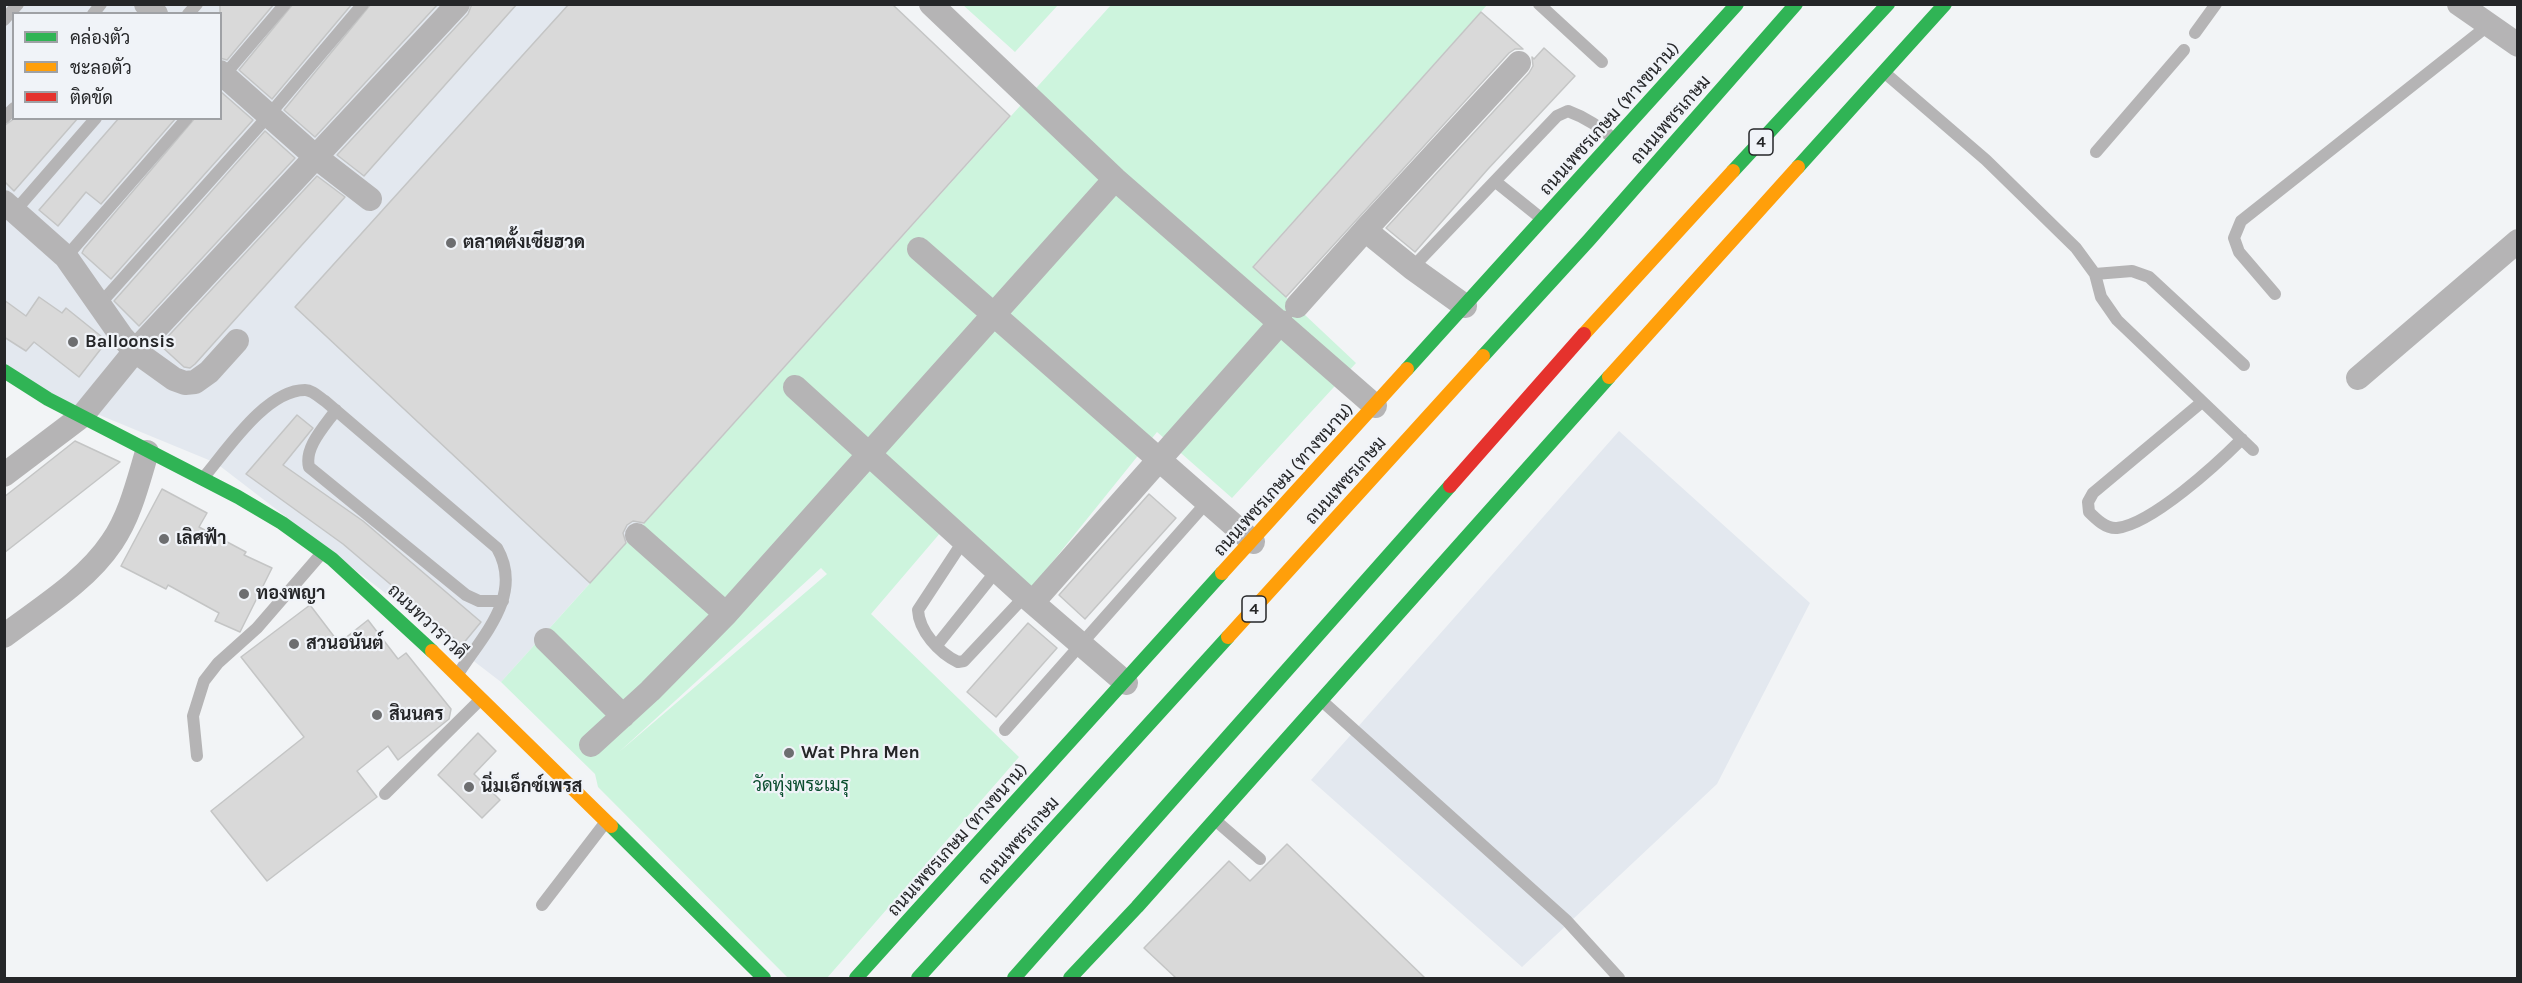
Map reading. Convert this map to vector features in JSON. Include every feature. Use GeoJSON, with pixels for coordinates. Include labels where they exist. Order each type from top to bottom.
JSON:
{"type":"FeatureCollection","features":[{"type":"Feature","properties":{"kind":"main road","name":"ถนนเพชรเกษม (ทางขนาน)"},"geometry":{"type":"LineString","coordinates":[[856,978],[1126,683],[1737,4]]}},
{"type":"Feature","properties":{"kind":"main road","name":"ถนนเพชรเกษม"},"geometry":{"type":"LineString","coordinates":[[918,978],[1589,240],[1796,4]]}},
{"type":"Feature","properties":{"kind":"main road","name":"4"},"geometry":{"type":"LineString","coordinates":[[1014,978],[1633,279],[1888,4]]}},
{"type":"Feature","properties":{"kind":"main road","name":"4"},"geometry":{"type":"LineString","coordinates":[[1070,978],[1945,4]]}},
{"type":"Feature","properties":{"kind":"main road","name":"ถนนทวาราวดี"},"geometry":{"type":"LineString","coordinates":[[4,371],[48,399],[282,523],[323,552],[482,698],[764,978]]}},
{"type":"Feature","properties":{"kind":"street"},"geometry":{"type":"LineString","coordinates":[[4,475],[82,416],[135,351],[458,4]]}},
{"type":"Feature","properties":{"kind":"street"},"geometry":{"type":"LineString","coordinates":[[931,4],[1115,178],[1289,314],[1375,406]]}},
{"type":"Feature","properties":{"kind":"street"},"geometry":{"type":"LineString","coordinates":[[2479,12],[2517,45]]}},
{"type":"Feature","properties":{"kind":"street"},"geometry":{"type":"LineString","coordinates":[[1029,599],[1159,460],[1518,63]]}},
{"type":"Feature","properties":{"kind":"street"},"geometry":{"type":"LineString","coordinates":[[222,76],[316,158],[370,199]]}},
{"type":"Feature","properties":{"kind":"street"},"geometry":{"type":"LineString","coordinates":[[591,745],[726,614],[1115,178]]}},
{"type":"Feature","properties":{"kind":"street"},"geometry":{"type":"LineString","coordinates":[[10,206],[66,257],[88,286],[111,323],[135,351],[174,379],[184,383],[195,382],[209,372],[237,341]]}},
{"type":"Feature","properties":{"kind":"street"},"geometry":{"type":"LineString","coordinates":[[1365,230],[1412,268],[1465,306]]}},
{"type":"Feature","properties":{"kind":"street"},"geometry":{"type":"LineString","coordinates":[[2358,378],[2517,241]]}},
{"type":"Feature","properties":{"kind":"street"},"geometry":{"type":"LineString","coordinates":[[919,249],[1253,542]]}},
{"type":"Feature","properties":{"kind":"street"},"geometry":{"type":"LineString","coordinates":[[795,387],[1029,599],[1126,683]]}},
{"type":"Feature","properties":{"kind":"street"},"geometry":{"type":"LineString","coordinates":[[4,636],[74,582],[113,542],[133,499],[147,452]]}},
{"type":"Feature","properties":{"kind":"street"},"geometry":{"type":"LineString","coordinates":[[637,536],[726,614]]}},
{"type":"Feature","properties":{"kind":"street"},"geometry":{"type":"LineString","coordinates":[[546,640],[623,716]]}},
{"type":"Feature","properties":{"kind":"lane"},"geometry":{"type":"LineString","coordinates":[[4,20],[18,4]]}},
{"type":"Feature","properties":{"kind":"lane"},"geometry":{"type":"LineString","coordinates":[[222,76],[285,4]]}},
{"type":"Feature","properties":{"kind":"lane"},"geometry":{"type":"LineString","coordinates":[[99,305],[269,115],[363,4]]}},
{"type":"Feature","properties":{"kind":"lane"},"geometry":{"type":"LineString","coordinates":[[1539,4],[1602,62]]}},
{"type":"Feature","properties":{"kind":"lane"},"geometry":{"type":"LineString","coordinates":[[2195,33],[2216,4]]}},
{"type":"Feature","properties":{"kind":"lane"},"geometry":{"type":"LineString","coordinates":[[2274,294],[2239,252],[2234,238],[2241,221],[2479,12]]}},
{"type":"Feature","properties":{"kind":"lane"},"geometry":{"type":"LineString","coordinates":[[2096,152],[2184,50]]}},
{"type":"Feature","properties":{"kind":"lane"},"geometry":{"type":"LineString","coordinates":[[1884,72],[1986,160],[2076,248],[2095,274],[2101,297],[2117,320],[2253,450]]}},
{"type":"Feature","properties":{"kind":"lane"},"geometry":{"type":"LineString","coordinates":[[1412,268],[1557,116],[1568,111],[1591,120],[1615,140]]}},
{"type":"Feature","properties":{"kind":"lane"},"geometry":{"type":"LineString","coordinates":[[10,206],[94,120]]}},
{"type":"Feature","properties":{"kind":"lane"},"geometry":{"type":"LineString","coordinates":[[66,257],[185,120]]}},
{"type":"Feature","properties":{"kind":"lane"},"geometry":{"type":"LineString","coordinates":[[1496,182],[1543,220]]}},
{"type":"Feature","properties":{"kind":"lane"},"geometry":{"type":"LineString","coordinates":[[2095,274],[2132,271],[2149,277],[2244,365]]}},
{"type":"Feature","properties":{"kind":"lane"},"geometry":{"type":"LineString","coordinates":[[202,479],[265,406],[290,392],[308,390],[336,410],[497,548],[506,563],[507,585],[501,608],[457,675]]}},
{"type":"Feature","properties":{"kind":"lane"},"geometry":{"type":"LineString","coordinates":[[2202,402],[2093,493],[2088,501],[2089,512],[2099,521],[2116,528],[2141,519],[2203,477],[2242,439]]}},
{"type":"Feature","properties":{"kind":"lane"},"geometry":{"type":"LineString","coordinates":[[336,410],[306,458],[309,467],[466,595],[479,601],[503,601]]}},
{"type":"Feature","properties":{"kind":"lane"},"geometry":{"type":"LineString","coordinates":[[1005,730],[1207,502]]}},
{"type":"Feature","properties":{"kind":"lane"},"geometry":{"type":"LineString","coordinates":[[964,540],[918,610],[918,621],[924,632],[951,659],[958,662],[964,661],[1029,599]]}},
{"type":"Feature","properties":{"kind":"lane"},"geometry":{"type":"LineString","coordinates":[[197,756],[193,716],[204,681],[218,663],[257,628],[323,552]]}},
{"type":"Feature","properties":{"kind":"lane"},"geometry":{"type":"LineString","coordinates":[[938,645],[997,570]]}},
{"type":"Feature","properties":{"kind":"lane"},"geometry":{"type":"LineString","coordinates":[[385,794],[482,698]]}},
{"type":"Feature","properties":{"kind":"lane"},"geometry":{"type":"LineString","coordinates":[[1321,700],[1567,921],[1619,978]]}},
{"type":"Feature","properties":{"kind":"lane"},"geometry":{"type":"LineString","coordinates":[[1214,820],[1260,860]]}},
{"type":"Feature","properties":{"kind":"lane"},"geometry":{"type":"LineString","coordinates":[[542,905],[606,822]]}},
{"type":"Feature","properties":{"kind":"shaded area","name":"ตลาดตั้งเซียฮวด"},"geometry":{"type":"Polygon","coordinates":[[[5,5],[892,5],[1010,116],[501,682],[216,463],[17,381],[5,367],[5,5]]]}},
{"type":"Feature","properties":{"kind":"shaded area"},"geometry":{"type":"Polygon","coordinates":[[[1619,431],[1810,603],[1717,784],[1522,967],[1311,780],[1619,431]]]}},
{"type":"Feature","properties":{"kind":"green space"},"geometry":{"type":"Polygon","coordinates":[[[963,5],[1058,5],[1015,52],[963,5]]]}},
{"type":"Feature","properties":{"kind":"green space","name":"วัดทุ่งพระเมรุ"},"geometry":{"type":"Polygon","coordinates":[[[1111,5],[1487,5],[1253,266],[1356,363],[1232,498],[1157,432],[1025,596],[947,525],[871,614],[1019,757],[827,978],[788,978],[598,787],[595,774],[501,682],[1111,5]],[[821,568],[619,752],[827,574],[821,568]]]}},
{"type":"Feature","properties":{"kind":"building"},"geometry":{"type":"Polygon","coordinates":[[[220,4],[274,4],[227,60],[222,59],[222,12],[220,12],[220,4]]]}},
{"type":"Feature","properties":{"kind":"building"},"geometry":{"type":"Polygon","coordinates":[[[293,4],[352,4],[272,99],[239,70],[293,4]]]}},
{"type":"Feature","properties":{"kind":"building"},"geometry":{"type":"Polygon","coordinates":[[[371,4],[438,4],[315,137],[284,110],[371,4]]]}},
{"type":"Feature","properties":{"kind":"building"},"geometry":{"type":"Polygon","coordinates":[[[472,4],[517,4],[364,176],[337,155],[468,14],[472,4]]]}},
{"type":"Feature","properties":{"kind":"building"},"geometry":{"type":"Polygon","coordinates":[[[569,4],[892,4],[1010,116],[644,523],[633,521],[627,525],[623,533],[626,543],[590,583],[295,307],[569,4]]]}},
{"type":"Feature","properties":{"kind":"building"},"geometry":{"type":"Polygon","coordinates":[[[1481,12],[1523,49],[1515,49],[1509,53],[1286,297],[1253,267],[1481,12]]]}},
{"type":"Feature","properties":{"kind":"building"},"geometry":{"type":"Polygon","coordinates":[[[1544,48],[1575,76],[1488,169],[1415,252],[1386,228],[1529,73],[1533,66],[1532,57],[1534,59],[1544,48]]]}},
{"type":"Feature","properties":{"kind":"building"},"geometry":{"type":"Polygon","coordinates":[[[222,93],[253,120],[111,279],[82,253],[193,120],[222,120],[222,93]]]}},
{"type":"Feature","properties":{"kind":"building"},"geometry":{"type":"Polygon","coordinates":[[[12,120],[76,120],[14,191],[4,181],[4,126],[12,120]]]}},
{"type":"Feature","properties":{"kind":"building"},"geometry":{"type":"Polygon","coordinates":[[[117,120],[174,120],[101,204],[86,192],[58,226],[39,210],[117,120]]]}},
{"type":"Feature","properties":{"kind":"building"},"geometry":{"type":"Polygon","coordinates":[[[265,131],[295,158],[139,326],[114,301],[265,131]]]}},
{"type":"Feature","properties":{"kind":"building"},"geometry":{"type":"Polygon","coordinates":[[[317,176],[345,197],[195,364],[190,368],[184,367],[160,345],[317,176]]]}},
{"type":"Feature","properties":{"kind":"building"},"geometry":{"type":"Polygon","coordinates":[[[39,297],[62,313],[66,308],[107,341],[79,377],[34,342],[26,351],[4,337],[4,300],[26,316],[39,297]]]}},
{"type":"Feature","properties":{"kind":"building"},"geometry":{"type":"Polygon","coordinates":[[[297,415],[313,428],[283,465],[363,521],[481,622],[462,645],[343,544],[246,474],[297,415]]]}},
{"type":"Feature","properties":{"kind":"building"},"geometry":{"type":"Polygon","coordinates":[[[75,441],[120,462],[4,553],[4,497],[75,441]]]}},
{"type":"Feature","properties":{"kind":"building"},"geometry":{"type":"Polygon","coordinates":[[[162,489],[207,513],[199,527],[246,552],[244,555],[272,568],[240,632],[215,621],[219,613],[168,585],[166,589],[121,566],[162,489]]]}},
{"type":"Feature","properties":{"kind":"building"},"geometry":{"type":"Polygon","coordinates":[[[1149,494],[1176,518],[1085,619],[1059,595],[1149,494]]]}},
{"type":"Feature","properties":{"kind":"building"},"geometry":{"type":"Polygon","coordinates":[[[310,605],[339,643],[368,620],[398,659],[406,653],[451,709],[449,719],[398,760],[388,746],[357,771],[377,797],[267,881],[211,811],[304,737],[241,657],[310,605]]]}},
{"type":"Feature","properties":{"kind":"building"},"geometry":{"type":"Polygon","coordinates":[[[1028,623],[1057,648],[996,717],[967,692],[1028,623]]]}},
{"type":"Feature","properties":{"kind":"building","name":"นิ่มเอ็กซ์เพรส"},"geometry":{"type":"Polygon","coordinates":[[[478,733],[496,751],[474,774],[500,800],[482,818],[438,775],[478,733]]]}},
{"type":"Feature","properties":{"kind":"building"},"geometry":{"type":"Polygon","coordinates":[[[1287,844],[1425,978],[1176,978],[1144,948],[1229,861],[1250,881],[1287,844]]]}},
{"type":"Feature","properties":{"kind":"traffic: fast"},"geometry":{"type":"LineString","coordinates":[[1407,369],[1737,4]]}},
{"type":"Feature","properties":{"kind":"traffic: fast"},"geometry":{"type":"LineString","coordinates":[[1483,356],[1589,240],[1796,4]]}},
{"type":"Feature","properties":{"kind":"traffic: fast"},"geometry":{"type":"LineString","coordinates":[[1733,171],[1888,4]]}},
{"type":"Feature","properties":{"kind":"traffic: fast"},"geometry":{"type":"LineString","coordinates":[[1798,167],[1945,4]]}},
{"type":"Feature","properties":{"kind":"traffic: fast"},"geometry":{"type":"LineString","coordinates":[[4,371],[48,399],[238,497],[282,523],[332,559],[432,651]]}},
{"type":"Feature","properties":{"kind":"traffic: fast"},"geometry":{"type":"LineString","coordinates":[[1070,978],[1137,907],[1609,377]]}},
{"type":"Feature","properties":{"kind":"traffic: fast"},"geometry":{"type":"LineString","coordinates":[[1014,978],[1450,486]]}},
{"type":"Feature","properties":{"kind":"traffic: fast"},"geometry":{"type":"LineString","coordinates":[[856,978],[1222,573]]}},
{"type":"Feature","properties":{"kind":"traffic: fast"},"geometry":{"type":"LineString","coordinates":[[918,978],[1228,637]]}},
{"type":"Feature","properties":{"kind":"traffic: fast"},"geometry":{"type":"LineString","coordinates":[[611,826],[764,978]]}},
{"type":"Feature","properties":{"kind":"traffic: slow"},"geometry":{"type":"LineString","coordinates":[[1609,377],[1798,167]]}},
{"type":"Feature","properties":{"kind":"traffic: slow"},"geometry":{"type":"LineString","coordinates":[[1584,334],[1733,171]]}},
{"type":"Feature","properties":{"kind":"traffic: slow"},"geometry":{"type":"LineString","coordinates":[[1228,637],[1483,356]]}},
{"type":"Feature","properties":{"kind":"traffic: slow"},"geometry":{"type":"LineString","coordinates":[[1222,573],[1407,369]]}},
{"type":"Feature","properties":{"kind":"traffic: slow"},"geometry":{"type":"LineString","coordinates":[[432,651],[611,826]]}},
{"type":"Feature","properties":{"kind":"traffic: jam"},"geometry":{"type":"LineString","coordinates":[[1450,486],[1584,334]]}},
{"type":"Feature","properties":{"kind":"place","name":"ตลาดตั้งเซียฮวด"},"geometry":{"type":"Point","coordinates":[451,243]}},
{"type":"Feature","properties":{"kind":"place","name":"Balloonsis"},"geometry":{"type":"Point","coordinates":[73,342]}},
{"type":"Feature","properties":{"kind":"place","name":"เลิศฟ้า"},"geometry":{"type":"Point","coordinates":[164,539]}},
{"type":"Feature","properties":{"kind":"place","name":"ทองพญา"},"geometry":{"type":"Point","coordinates":[244,594]}},
{"type":"Feature","properties":{"kind":"place","name":"สวนอนันต์"},"geometry":{"type":"Point","coordinates":[294,644]}},
{"type":"Feature","properties":{"kind":"place","name":"สินนคร"},"geometry":{"type":"Point","coordinates":[377,715]}},
{"type":"Feature","properties":{"kind":"place","name":"Wat Phra Men"},"geometry":{"type":"Point","coordinates":[789,753]}},
{"type":"Feature","properties":{"kind":"place","name":"นิ่มเอ็กซ์เพรส"},"geometry":{"type":"Point","coordinates":[469,787]}}]}
